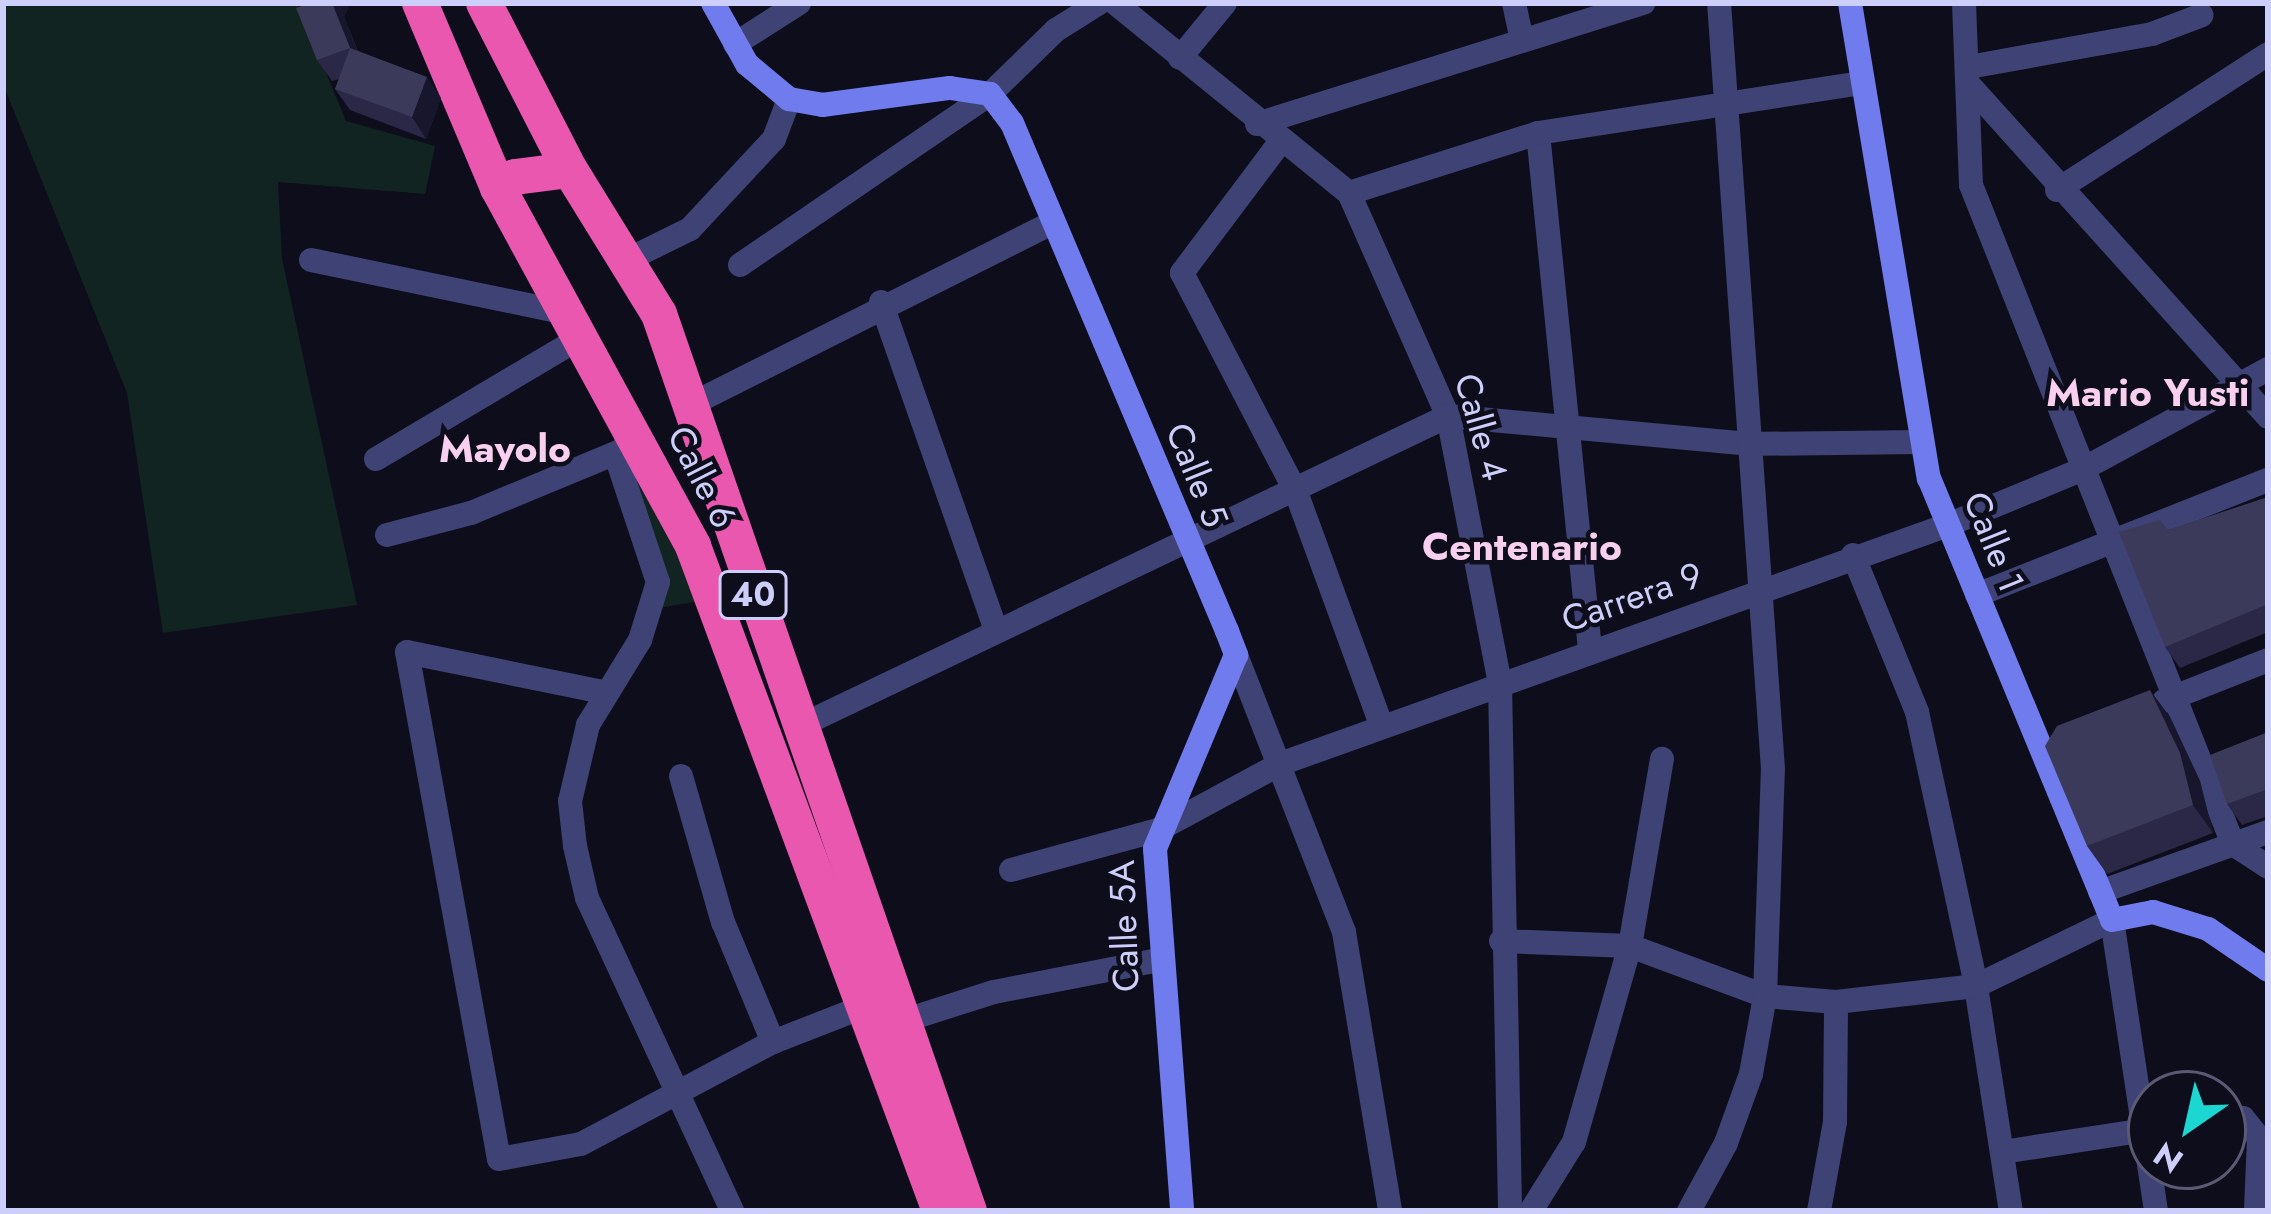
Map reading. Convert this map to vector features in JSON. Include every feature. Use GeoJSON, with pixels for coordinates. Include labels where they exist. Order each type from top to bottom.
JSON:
{"type":"FeatureCollection","features":[{"type":"Feature","properties":{"kind":"highway","name":"Calle 6"},"geometry":{"type":"LineString","coordinates":[[420,3],[498,188],[574,326],[625,442],[692,546],[940,1211]]}},
{"type":"Feature","properties":{"kind":"highway","name":"Calle 6"},"geometry":{"type":"LineString","coordinates":[[484,3],[570,170],[659,314],[686,407],[970,1211]]}},
{"type":"Feature","properties":{"kind":"highway"},"geometry":{"type":"LineString","coordinates":[[498,188],[515,176],[570,170]]}},
{"type":"Feature","properties":{"kind":"highway"},"geometry":{"type":"LineString","coordinates":[[625,442],[662,426],[686,407]]}},
{"type":"Feature","properties":{"kind":"main road"},"geometry":{"type":"LineString","coordinates":[[713,3],[747,64],[789,98],[822,106],[950,88],[990,94]]}},
{"type":"Feature","properties":{"kind":"main road","name":"Calle 1"},"geometry":{"type":"LineString","coordinates":[[1850,3],[1922,442],[1977,596],[2052,747],[2112,920]]}},
{"type":"Feature","properties":{"kind":"main road","name":"Calle 5"},"geometry":{"type":"LineString","coordinates":[[990,94],[1012,123],[1236,655]]}},
{"type":"Feature","properties":{"kind":"main road","name":"Calle 5A"},"geometry":{"type":"LineString","coordinates":[[1182,1211],[1158,959],[1158,830],[1236,655]]}},
{"type":"Feature","properties":{"kind":"main road"},"geometry":{"type":"LineString","coordinates":[[2112,920],[2153,911],[2207,929],[2268,970]]}},
{"type":"Feature","properties":{"kind":"street"},"geometry":{"type":"LineString","coordinates":[[735,44],[799,3]]}},
{"type":"Feature","properties":{"kind":"street"},"geometry":{"type":"LineString","coordinates":[[740,265],[990,94],[1056,30],[1099,3]]}},
{"type":"Feature","properties":{"kind":"street","name":"Calle 4"},"geometry":{"type":"LineString","coordinates":[[1115,3],[1257,124],[1349,193],[1448,416],[1500,683],[1510,1211]]}},
{"type":"Feature","properties":{"kind":"street"},"geometry":{"type":"LineString","coordinates":[[1180,58],[1225,3]]}},
{"type":"Feature","properties":{"kind":"street"},"geometry":{"type":"LineString","coordinates":[[1514,3],[1521,37]]}},
{"type":"Feature","properties":{"kind":"street"},"geometry":{"type":"LineString","coordinates":[[1257,124],[1521,37],[1644,3]]}},
{"type":"Feature","properties":{"kind":"street"},"geometry":{"type":"LineString","coordinates":[[1689,1211],[1726,1143],[1751,1074],[1765,996],[1773,769],[1719,3]]}},
{"type":"Feature","properties":{"kind":"street"},"geometry":{"type":"LineString","coordinates":[[1964,3],[1970,77],[1964,132],[1971,185],[2233,844],[2268,867]]}},
{"type":"Feature","properties":{"kind":"street"},"geometry":{"type":"LineString","coordinates":[[1970,77],[2152,34],[2202,15]]}},
{"type":"Feature","properties":{"kind":"street"},"geometry":{"type":"LineString","coordinates":[[2057,190],[2268,54]]}},
{"type":"Feature","properties":{"kind":"street"},"geometry":{"type":"LineString","coordinates":[[1970,77],[2057,190],[2268,416]]}},
{"type":"Feature","properties":{"kind":"street"},"geometry":{"type":"LineString","coordinates":[[1349,193],[1538,134],[1862,83]]}},
{"type":"Feature","properties":{"kind":"street"},"geometry":{"type":"LineString","coordinates":[[629,260],[690,229],[774,139],[789,98]]}},
{"type":"Feature","properties":{"kind":"street"},"geometry":{"type":"LineString","coordinates":[[1538,134],[1590,649]]}},
{"type":"Feature","properties":{"kind":"street"},"geometry":{"type":"LineString","coordinates":[[1281,141],[1182,273],[1296,492],[1382,727]]}},
{"type":"Feature","properties":{"kind":"street"},"geometry":{"type":"LineString","coordinates":[[686,407],[881,302],[1052,223]]}},
{"type":"Feature","properties":{"kind":"street"},"geometry":{"type":"LineString","coordinates":[[311,260],[574,326]]}},
{"type":"Feature","properties":{"kind":"street"},"geometry":{"type":"LineString","coordinates":[[881,302],[996,632]]}},
{"type":"Feature","properties":{"kind":"street"},"geometry":{"type":"LineString","coordinates":[[376,459],[574,326]]}},
{"type":"Feature","properties":{"kind":"street","name":"Carrera 9"},"geometry":{"type":"LineString","coordinates":[[1011,870],[1158,830],[1280,764],[1590,649],[1948,525],[2081,470],[2268,369]]}},
{"type":"Feature","properties":{"kind":"street"},"geometry":{"type":"LineString","coordinates":[[800,726],[1187,546],[1448,416],[1568,431],[1749,444],[1922,442]]}},
{"type":"Feature","properties":{"kind":"street"},"geometry":{"type":"LineString","coordinates":[[387,535],[471,513],[625,442],[658,581],[640,640],[603,692],[570,800],[575,846],[586,898],[732,1211]]}},
{"type":"Feature","properties":{"kind":"street"},"geometry":{"type":"LineString","coordinates":[[1977,596],[2268,480]]}},
{"type":"Feature","properties":{"kind":"street"},"geometry":{"type":"LineString","coordinates":[[1853,555],[1917,712],[1976,986],[2011,1211]]}},
{"type":"Feature","properties":{"kind":"street"},"geometry":{"type":"LineString","coordinates":[[603,692],[407,652],[499,1159],[581,1144],[773,1042],[863,1007]]}},
{"type":"Feature","properties":{"kind":"street","name":"Calle 5"},"geometry":{"type":"LineString","coordinates":[[1236,655],[1344,932],[1390,1211]]}},
{"type":"Feature","properties":{"kind":"street"},"geometry":{"type":"LineString","coordinates":[[2138,711],[2268,660]]}},
{"type":"Feature","properties":{"kind":"street"},"geometry":{"type":"LineString","coordinates":[[1531,1211],[1574,1142],[1630,946],[1662,759]]}},
{"type":"Feature","properties":{"kind":"street"},"geometry":{"type":"LineString","coordinates":[[681,776],[723,922],[773,1042]]}},
{"type":"Feature","properties":{"kind":"street"},"geometry":{"type":"LineString","coordinates":[[2100,892],[2268,832]]}},
{"type":"Feature","properties":{"kind":"street"},"geometry":{"type":"LineString","coordinates":[[1502,941],[1630,946],[1765,996],[1836,1002],[1976,986],[2112,920],[2137,1070]]}},
{"type":"Feature","properties":{"kind":"street"},"geometry":{"type":"LineString","coordinates":[[906,1020],[994,992],[1158,959]]}},
{"type":"Feature","properties":{"kind":"street"},"geometry":{"type":"LineString","coordinates":[[1819,1211],[1835,1122],[1836,1002]]}},
{"type":"Feature","properties":{"kind":"street"},"geometry":{"type":"LineString","coordinates":[[2247,1123],[2259,1138],[2256,1211]]}},
{"type":"Feature","properties":{"kind":"street"},"geometry":{"type":"LineString","coordinates":[[2003,1152],[2127,1132]]}},
{"type":"Feature","properties":{"kind":"green space"},"geometry":{"type":"Polygon","coordinates":[[[3,3],[297,3],[346,121],[435,146],[425,194],[278,182],[282,259],[357,605],[163,633],[127,393],[3,84],[3,3]]]}},
{"type":"Feature","properties":{"kind":"green space"},"geometry":{"type":"Polygon","coordinates":[[[621,443],[706,609],[693,602],[653,609],[621,443]]]}},
{"type":"Feature","properties":{"kind":"building"},"geometry":{"type":"Polygon","coordinates":[[[332,3],[350,48],[317,60],[296,8],[332,3]]]}},
{"type":"Feature","properties":{"kind":"building"},"geometry":{"type":"Polygon","coordinates":[[[350,48],[427,77],[412,117],[335,89],[350,48]]]}},
{"type":"Feature","properties":{"kind":"building"},"geometry":{"type":"Polygon","coordinates":[[[2268,497],[2268,604],[2165,647],[2119,532],[2160,520],[2168,530],[2268,497]]]}},
{"type":"Feature","properties":{"kind":"building"},"geometry":{"type":"Polygon","coordinates":[[[2150,690],[2180,753],[2193,805],[2087,846],[2045,746],[2057,726],[2150,690]]]}},
{"type":"Feature","properties":{"kind":"building"},"geometry":{"type":"Polygon","coordinates":[[[2268,732],[2268,789],[2227,804],[2210,755],[2268,732]]]}},
{"type":"Feature","properties":{"kind":"district","name":"Mario Yusti"},"geometry":{"type":"Point","coordinates":[2148,393]}},
{"type":"Feature","properties":{"kind":"district","name":"Mayolo"},"geometry":{"type":"Point","coordinates":[505,449]}},
{"type":"Feature","properties":{"kind":"district","name":"Centenario"},"geometry":{"type":"Point","coordinates":[1522,547]}}]}
